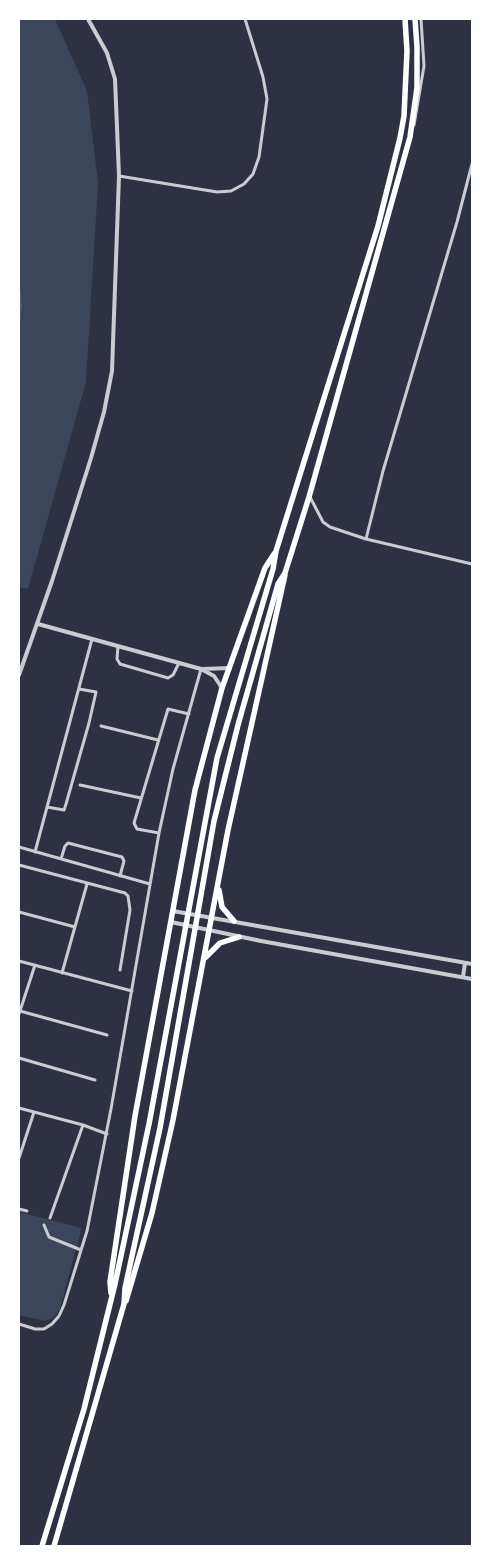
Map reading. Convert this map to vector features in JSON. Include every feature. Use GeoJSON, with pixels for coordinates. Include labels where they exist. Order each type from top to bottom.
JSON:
{"type":"FeatureCollection","features":[{"type":"Feature","properties":{"kind":"highway"},"geometry":{"type":"LineString","coordinates":[[42,1546],[84,1409],[111,1293],[115,1284],[149,1124],[217,758],[273,569],[276,551],[378,226],[400,138],[404,116],[407,51],[405,19]]}},
{"type":"Feature","properties":{"kind":"highway"},"geometry":{"type":"LineString","coordinates":[[54,1546],[152,1214],[205,958],[211,917],[285,586],[286,573],[410,137],[417,88],[417,48],[414,19]]}},
{"type":"Feature","properties":{"kind":"highway"},"geometry":{"type":"LineString","coordinates":[[111,1293],[110,1282],[135,1116],[195,790],[222,688],[265,568],[276,551]]}},
{"type":"Feature","properties":{"kind":"highway"},"geometry":{"type":"LineString","coordinates":[[124,1304],[125,1288],[160,1128],[214,821],[238,725],[278,584],[286,573]]}},
{"type":"Feature","properties":{"kind":"highway"},"geometry":{"type":"LineString","coordinates":[[218,885],[222,907],[234,921]]}},
{"type":"Feature","properties":{"kind":"highway"},"geometry":{"type":"LineString","coordinates":[[205,958],[220,943],[239,937]]}},
{"type":"Feature","properties":{"kind":"street"},"geometry":{"type":"LineString","coordinates":[[19,675],[38,624],[91,458],[104,412],[112,371],[119,176],[115,79],[107,53],[88,19]]}},
{"type":"Feature","properties":{"kind":"street"},"geometry":{"type":"LineString","coordinates":[[119,176],[217,192],[231,191],[244,184],[253,174],[259,157],[267,98],[263,77],[245,19]]}},
{"type":"Feature","properties":{"kind":"street"},"geometry":{"type":"LineString","coordinates":[[410,137],[420,97],[424,66],[421,19]]}},
{"type":"Feature","properties":{"kind":"street"},"geometry":{"type":"LineString","coordinates":[[366,539],[383,471],[457,222],[472,164]]}},
{"type":"Feature","properties":{"kind":"street"},"geometry":{"type":"LineString","coordinates":[[309,497],[323,522],[330,527],[366,539],[472,564]]}},
{"type":"Feature","properties":{"kind":"street"},"geometry":{"type":"LineString","coordinates":[[38,624],[201,669],[214,676],[222,688]]}},
{"type":"Feature","properties":{"kind":"street"},"geometry":{"type":"LineString","coordinates":[[35,852],[92,639]]}},
{"type":"Feature","properties":{"kind":"street"},"geometry":{"type":"LineString","coordinates":[[118,646],[117,659],[120,664],[168,678],[173,675],[179,663]]}},
{"type":"Feature","properties":{"kind":"street"},"geometry":{"type":"LineString","coordinates":[[201,669],[230,668]]}},
{"type":"Feature","properties":{"kind":"street"},"geometry":{"type":"LineString","coordinates":[[19,1324],[35,1330],[44,1329],[52,1324],[64,1305],[87,1231],[107,1134],[159,833],[201,669]]}},
{"type":"Feature","properties":{"kind":"street"},"geometry":{"type":"LineString","coordinates":[[47,806],[64,810],[89,723],[96,692],[79,689]]}},
{"type":"Feature","properties":{"kind":"street"},"geometry":{"type":"LineString","coordinates":[[159,833],[137,829],[134,823],[168,710],[189,714]]}},
{"type":"Feature","properties":{"kind":"street"},"geometry":{"type":"LineString","coordinates":[[101,726],[158,740]]}},
{"type":"Feature","properties":{"kind":"street"},"geometry":{"type":"LineString","coordinates":[[80,784],[141,798]]}},
{"type":"Feature","properties":{"kind":"street"},"geometry":{"type":"LineString","coordinates":[[61,859],[65,846],[68,843],[122,858],[124,861],[120,876]]}},
{"type":"Feature","properties":{"kind":"street"},"geometry":{"type":"LineString","coordinates":[[19,847],[150,884]]}},
{"type":"Feature","properties":{"kind":"street"},"geometry":{"type":"LineString","coordinates":[[19,866],[125,893],[130,899],[130,910],[120,970]]}},
{"type":"Feature","properties":{"kind":"street"},"geometry":{"type":"LineString","coordinates":[[62,973],[87,884]]}},
{"type":"Feature","properties":{"kind":"street"},"geometry":{"type":"LineString","coordinates":[[173,911],[472,964]]}},
{"type":"Feature","properties":{"kind":"street"},"geometry":{"type":"LineString","coordinates":[[19,912],[75,927]]}},
{"type":"Feature","properties":{"kind":"street"},"geometry":{"type":"LineString","coordinates":[[171,922],[239,937],[472,979]]}},
{"type":"Feature","properties":{"kind":"street"},"geometry":{"type":"LineString","coordinates":[[19,961],[132,991]]}},
{"type":"Feature","properties":{"kind":"street"},"geometry":{"type":"LineString","coordinates":[[463,977],[465,963]]}},
{"type":"Feature","properties":{"kind":"street"},"geometry":{"type":"LineString","coordinates":[[34,965],[19,1012],[107,1036]]}},
{"type":"Feature","properties":{"kind":"street"},"geometry":{"type":"LineString","coordinates":[[19,1058],[95,1080]]}},
{"type":"Feature","properties":{"kind":"street"},"geometry":{"type":"LineString","coordinates":[[19,1108],[83,1125],[107,1134]]}},
{"type":"Feature","properties":{"kind":"street"},"geometry":{"type":"LineString","coordinates":[[19,1158],[34,1112]]}},
{"type":"Feature","properties":{"kind":"street"},"geometry":{"type":"LineString","coordinates":[[50,1218],[83,1125]]}},
{"type":"Feature","properties":{"kind":"street"},"geometry":{"type":"LineString","coordinates":[[19,1209],[27,1211]]}},
{"type":"Feature","properties":{"kind":"street"},"geometry":{"type":"LineString","coordinates":[[44,1225],[46,1234],[49,1237],[81,1250]]}},
{"type":"Feature","properties":{"kind":"shaded area"},"geometry":{"type":"Polygon","coordinates":[[[19,19],[55,19],[87,91],[98,183],[86,382],[28,589],[19,587],[19,339],[22,305],[19,275],[19,19]]]}},
{"type":"Feature","properties":{"kind":"shaded area"},"geometry":{"type":"Polygon","coordinates":[[[19,275],[22,305],[19,339],[19,275]]]}},
{"type":"Feature","properties":{"kind":"shaded area"},"geometry":{"type":"Polygon","coordinates":[[[19,1212],[82,1228],[60,1308],[54,1317],[45,1321],[19,1315],[19,1212]]]}}]}
